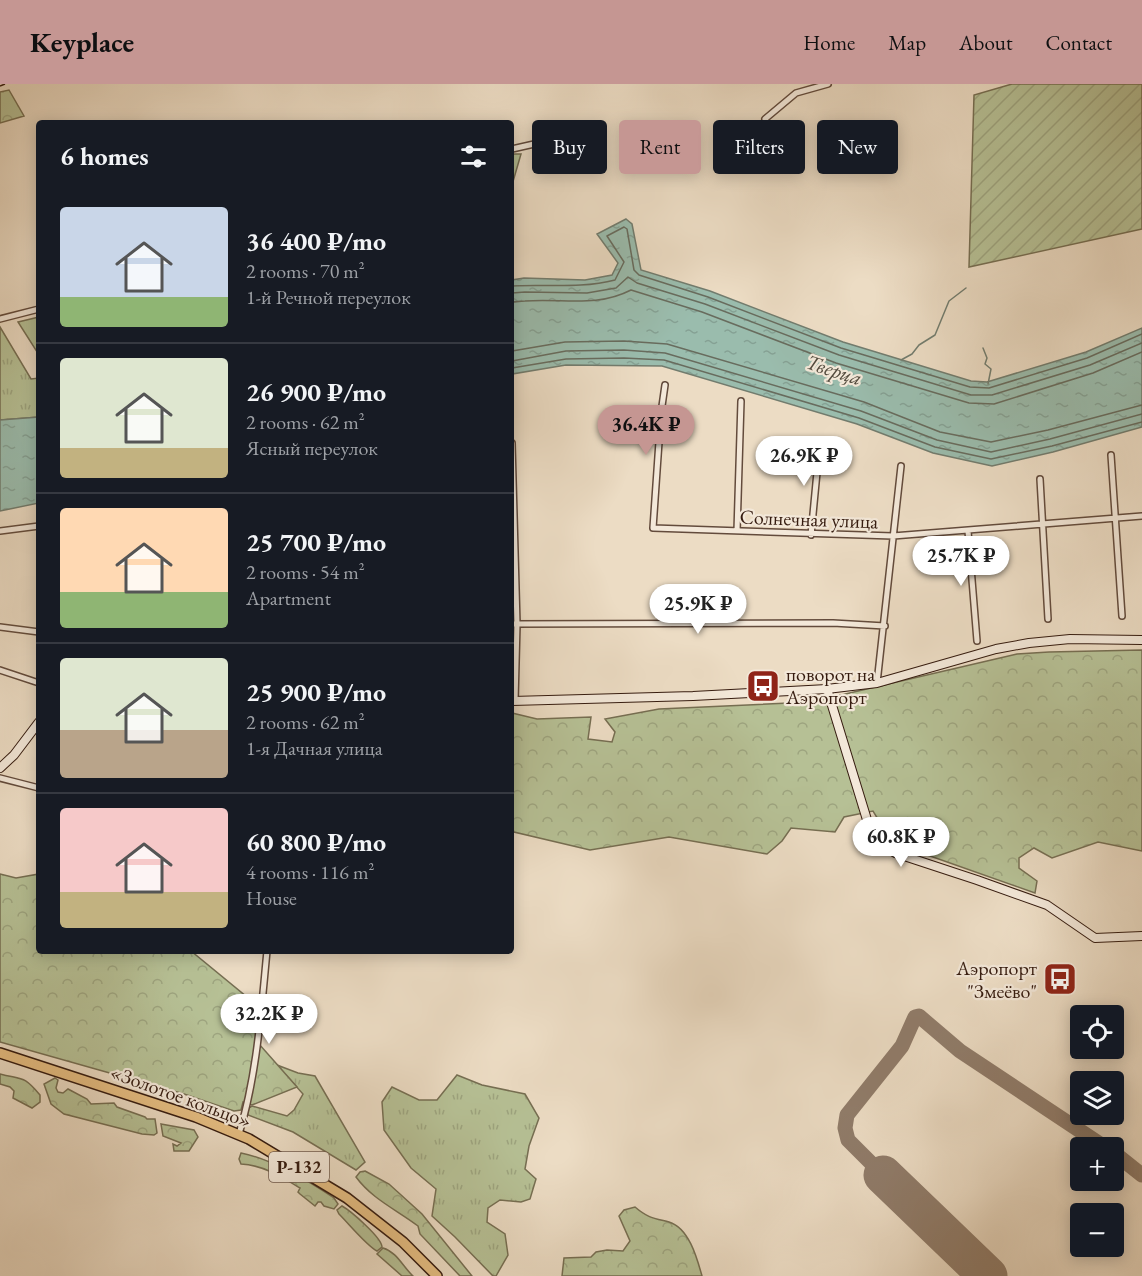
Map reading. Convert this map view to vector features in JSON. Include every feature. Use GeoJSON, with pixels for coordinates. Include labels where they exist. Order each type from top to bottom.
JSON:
{"type":"FeatureCollection","features":[{"type":"Feature","properties":{"kind":"main road"},"geometry":{"type":"LineString","coordinates":[[514,701],[693,696],[827,689],[877,683],[996,649],[1029,643],[1070,639],[1142,640]]}},
{"type":"Feature","properties":{"kind":"main road"},"geometry":{"type":"LineString","coordinates":[[827,689],[868,823],[886,848],[1047,906],[1058,911],[1095,938],[1142,936]]}},
{"type":"Feature","properties":{"kind":"main road"},"geometry":{"type":"LineString","coordinates":[[0,768],[12,758],[36,726]]}},
{"type":"Feature","properties":{"kind":"main road","name":"«Золотое кольцо»"},"geometry":{"type":"LineString","coordinates":[[0,1053],[196,1117],[239,1134],[292,1163],[347,1198],[398,1238],[437,1276]]}},
{"type":"Feature","properties":{"kind":"street"},"geometry":{"type":"LineString","coordinates":[[765,119],[796,93],[828,84]]}},
{"type":"Feature","properties":{"kind":"street"},"geometry":{"type":"LineString","coordinates":[[514,149],[532,144]]}},
{"type":"Feature","properties":{"kind":"street"},"geometry":{"type":"LineString","coordinates":[[0,319],[36,310]]}},
{"type":"Feature","properties":{"kind":"street","name":"Солнечная улица"},"geometry":{"type":"LineString","coordinates":[[665,386],[660,423],[653,528],[892,536],[1142,516]]}},
{"type":"Feature","properties":{"kind":"street"},"geometry":{"type":"LineString","coordinates":[[737,531],[741,401]]}},
{"type":"Feature","properties":{"kind":"street"},"geometry":{"type":"LineString","coordinates":[[811,535],[820,441]]}},
{"type":"Feature","properties":{"kind":"street"},"geometry":{"type":"LineString","coordinates":[[1111,454],[1122,616]]}},
{"type":"Feature","properties":{"kind":"street"},"geometry":{"type":"LineString","coordinates":[[877,683],[901,466]]}},
{"type":"Feature","properties":{"kind":"street"},"geometry":{"type":"LineString","coordinates":[[1040,479],[1048,619]]}},
{"type":"Feature","properties":{"kind":"street"},"geometry":{"type":"LineString","coordinates":[[0,531],[36,526]]}},
{"type":"Feature","properties":{"kind":"street"},"geometry":{"type":"LineString","coordinates":[[968,531],[977,641]]}},
{"type":"Feature","properties":{"kind":"street"},"geometry":{"type":"LineString","coordinates":[[514,624],[833,623],[885,627]]}},
{"type":"Feature","properties":{"kind":"street"},"geometry":{"type":"LineString","coordinates":[[0,627],[36,632]]}},
{"type":"Feature","properties":{"kind":"street"},"geometry":{"type":"LineString","coordinates":[[0,670],[36,683]]}},
{"type":"Feature","properties":{"kind":"street"},"geometry":{"type":"LineString","coordinates":[[0,761],[0,768]]}},
{"type":"Feature","properties":{"kind":"street"},"geometry":{"type":"LineString","coordinates":[[0,778],[36,787]]}},
{"type":"Feature","properties":{"kind":"street"},"geometry":{"type":"LineString","coordinates":[[239,1134],[246,1112],[253,1073],[267,954]]}},
{"type":"Feature","properties":{"kind":"green space"},"geometry":{"type":"Polygon","coordinates":[[[1012,84],[1142,84],[1142,229],[969,267],[974,95],[1012,84]]]}},
{"type":"Feature","properties":{"kind":"green space"},"geometry":{"type":"Polygon","coordinates":[[[9,90],[24,116],[0,123],[0,92],[9,90]]]}},
{"type":"Feature","properties":{"kind":"green space"},"geometry":{"type":"Polygon","coordinates":[[[514,154],[521,154],[514,178],[514,154]]]}},
{"type":"Feature","properties":{"kind":"green space"},"geometry":{"type":"Polygon","coordinates":[[[36,318],[36,350],[18,322],[36,318]]]}},
{"type":"Feature","properties":{"kind":"green space"},"geometry":{"type":"Polygon","coordinates":[[[0,327],[31,379],[36,378],[36,417],[0,420],[0,327]]]}},
{"type":"Feature","properties":{"kind":"green space"},"geometry":{"type":"Polygon","coordinates":[[[1142,650],[1142,851],[1098,842],[1052,858],[1034,848],[1019,858],[1019,868],[1037,881],[1035,893],[916,851],[887,834],[873,811],[844,817],[835,832],[791,828],[782,841],[767,854],[669,837],[590,850],[514,832],[514,713],[537,719],[591,717],[588,739],[612,742],[615,732],[605,719],[659,709],[811,702],[1017,654],[1142,650]]]}},
{"type":"Feature","properties":{"kind":"green space"},"geometry":{"type":"Polygon","coordinates":[[[0,874],[16,878],[36,875],[36,954],[195,954],[253,1002],[259,1044],[297,1087],[252,1105],[243,1102],[241,1110],[234,1111],[184,1094],[0,1042],[0,874]]]}},
{"type":"Feature","properties":{"kind":"green space"},"geometry":{"type":"Polygon","coordinates":[[[277,1065],[298,1073],[315,1076],[365,1162],[356,1170],[293,1132],[248,1115],[247,1109],[252,1106],[287,1116],[294,1110],[303,1094],[277,1065]]]}},
{"type":"Feature","properties":{"kind":"green space"},"geometry":{"type":"Polygon","coordinates":[[[0,1074],[26,1081],[40,1095],[40,1102],[32,1108],[13,1098],[14,1091],[0,1084],[0,1074]]]}},
{"type":"Feature","properties":{"kind":"green space"},"geometry":{"type":"Polygon","coordinates":[[[457,1075],[482,1085],[525,1094],[539,1118],[529,1146],[525,1169],[536,1179],[530,1199],[521,1202],[500,1200],[488,1208],[487,1222],[505,1234],[508,1255],[496,1276],[493,1276],[432,1216],[436,1189],[411,1168],[384,1130],[382,1102],[392,1087],[419,1100],[437,1100],[457,1075]]]}},
{"type":"Feature","properties":{"kind":"green space"},"geometry":{"type":"Polygon","coordinates":[[[55,1078],[58,1080],[56,1088],[58,1092],[63,1093],[68,1089],[87,1099],[91,1104],[114,1103],[117,1107],[147,1119],[155,1119],[157,1133],[142,1134],[64,1114],[51,1104],[44,1084],[55,1078]]]}},
{"type":"Feature","properties":{"kind":"green space"},"geometry":{"type":"Polygon","coordinates":[[[161,1124],[194,1130],[198,1137],[189,1151],[174,1151],[173,1144],[177,1146],[181,1143],[163,1136],[161,1124]]]}},
{"type":"Feature","properties":{"kind":"green space"},"geometry":{"type":"Polygon","coordinates":[[[241,1153],[265,1160],[289,1171],[334,1198],[338,1204],[334,1209],[324,1206],[321,1202],[315,1206],[298,1192],[300,1188],[272,1172],[241,1164],[239,1159],[241,1153]]]}},
{"type":"Feature","properties":{"kind":"green space"},"geometry":{"type":"Polygon","coordinates":[[[365,1171],[389,1184],[422,1214],[472,1276],[460,1276],[420,1234],[418,1226],[362,1185],[356,1177],[360,1172],[365,1171]]]}},
{"type":"Feature","properties":{"kind":"green space"},"geometry":{"type":"Polygon","coordinates":[[[342,1206],[372,1231],[382,1247],[377,1251],[363,1240],[339,1214],[337,1210],[342,1206]]]}},
{"type":"Feature","properties":{"kind":"green space"},"geometry":{"type":"Polygon","coordinates":[[[635,1207],[647,1216],[669,1222],[682,1230],[691,1244],[702,1276],[562,1276],[564,1258],[591,1257],[596,1252],[607,1250],[623,1251],[630,1241],[619,1216],[624,1210],[635,1207]]]}},
{"type":"Feature","properties":{"kind":"green space"},"geometry":{"type":"Polygon","coordinates":[[[383,1248],[396,1256],[413,1276],[402,1276],[377,1254],[383,1248]]]}},
{"type":"Feature","properties":{"kind":"water","name":"Тверца"},"geometry":{"type":"Polygon","coordinates":[[[626,219],[632,224],[641,270],[710,291],[843,342],[971,381],[987,382],[1086,352],[1142,328],[1142,427],[1053,452],[992,466],[933,453],[857,424],[662,366],[566,365],[514,374],[514,280],[585,280],[612,275],[618,263],[597,234],[626,219]]]}},
{"type":"Feature","properties":{"kind":"water"},"geometry":{"type":"Polygon","coordinates":[[[36,417],[36,504],[0,511],[0,420],[36,417]]]}},
{"type":"Feature","properties":{"kind":"waterway"},"geometry":{"type":"LineString","coordinates":[[901,360],[935,335],[949,301],[966,288]]}},
{"type":"Feature","properties":{"kind":"waterway"},"geometry":{"type":"LineString","coordinates":[[983,348],[987,358],[985,364],[991,369],[988,384]]}},
{"type":"Feature","properties":{"kind":"taxiway"},"geometry":{"type":"LineString","coordinates":[[883,1175],[848,1140],[845,1128],[847,1115],[902,1046],[915,1017],[919,1016],[960,1051],[1089,1137]]}},
{"type":"Feature","properties":{"kind":"taxiway"},"geometry":{"type":"LineString","coordinates":[[1124,1161],[1142,1175]]}},
{"type":"Feature","properties":{"kind":"runway"},"geometry":{"type":"LineString","coordinates":[[883,1175],[988,1276]]}},
{"type":"Feature","properties":{"kind":"railway"},"geometry":{"type":"LineString","coordinates":[[0,86],[5,84]]}},
{"type":"Feature","properties":{"kind":"place","name":"поворот на Аэропорт"},"geometry":{"type":"Point","coordinates":[763,686]}},
{"type":"Feature","properties":{"kind":"place","name":"Аэропорт \"Змеёво\""},"geometry":{"type":"Point","coordinates":[1060,979]}}]}
